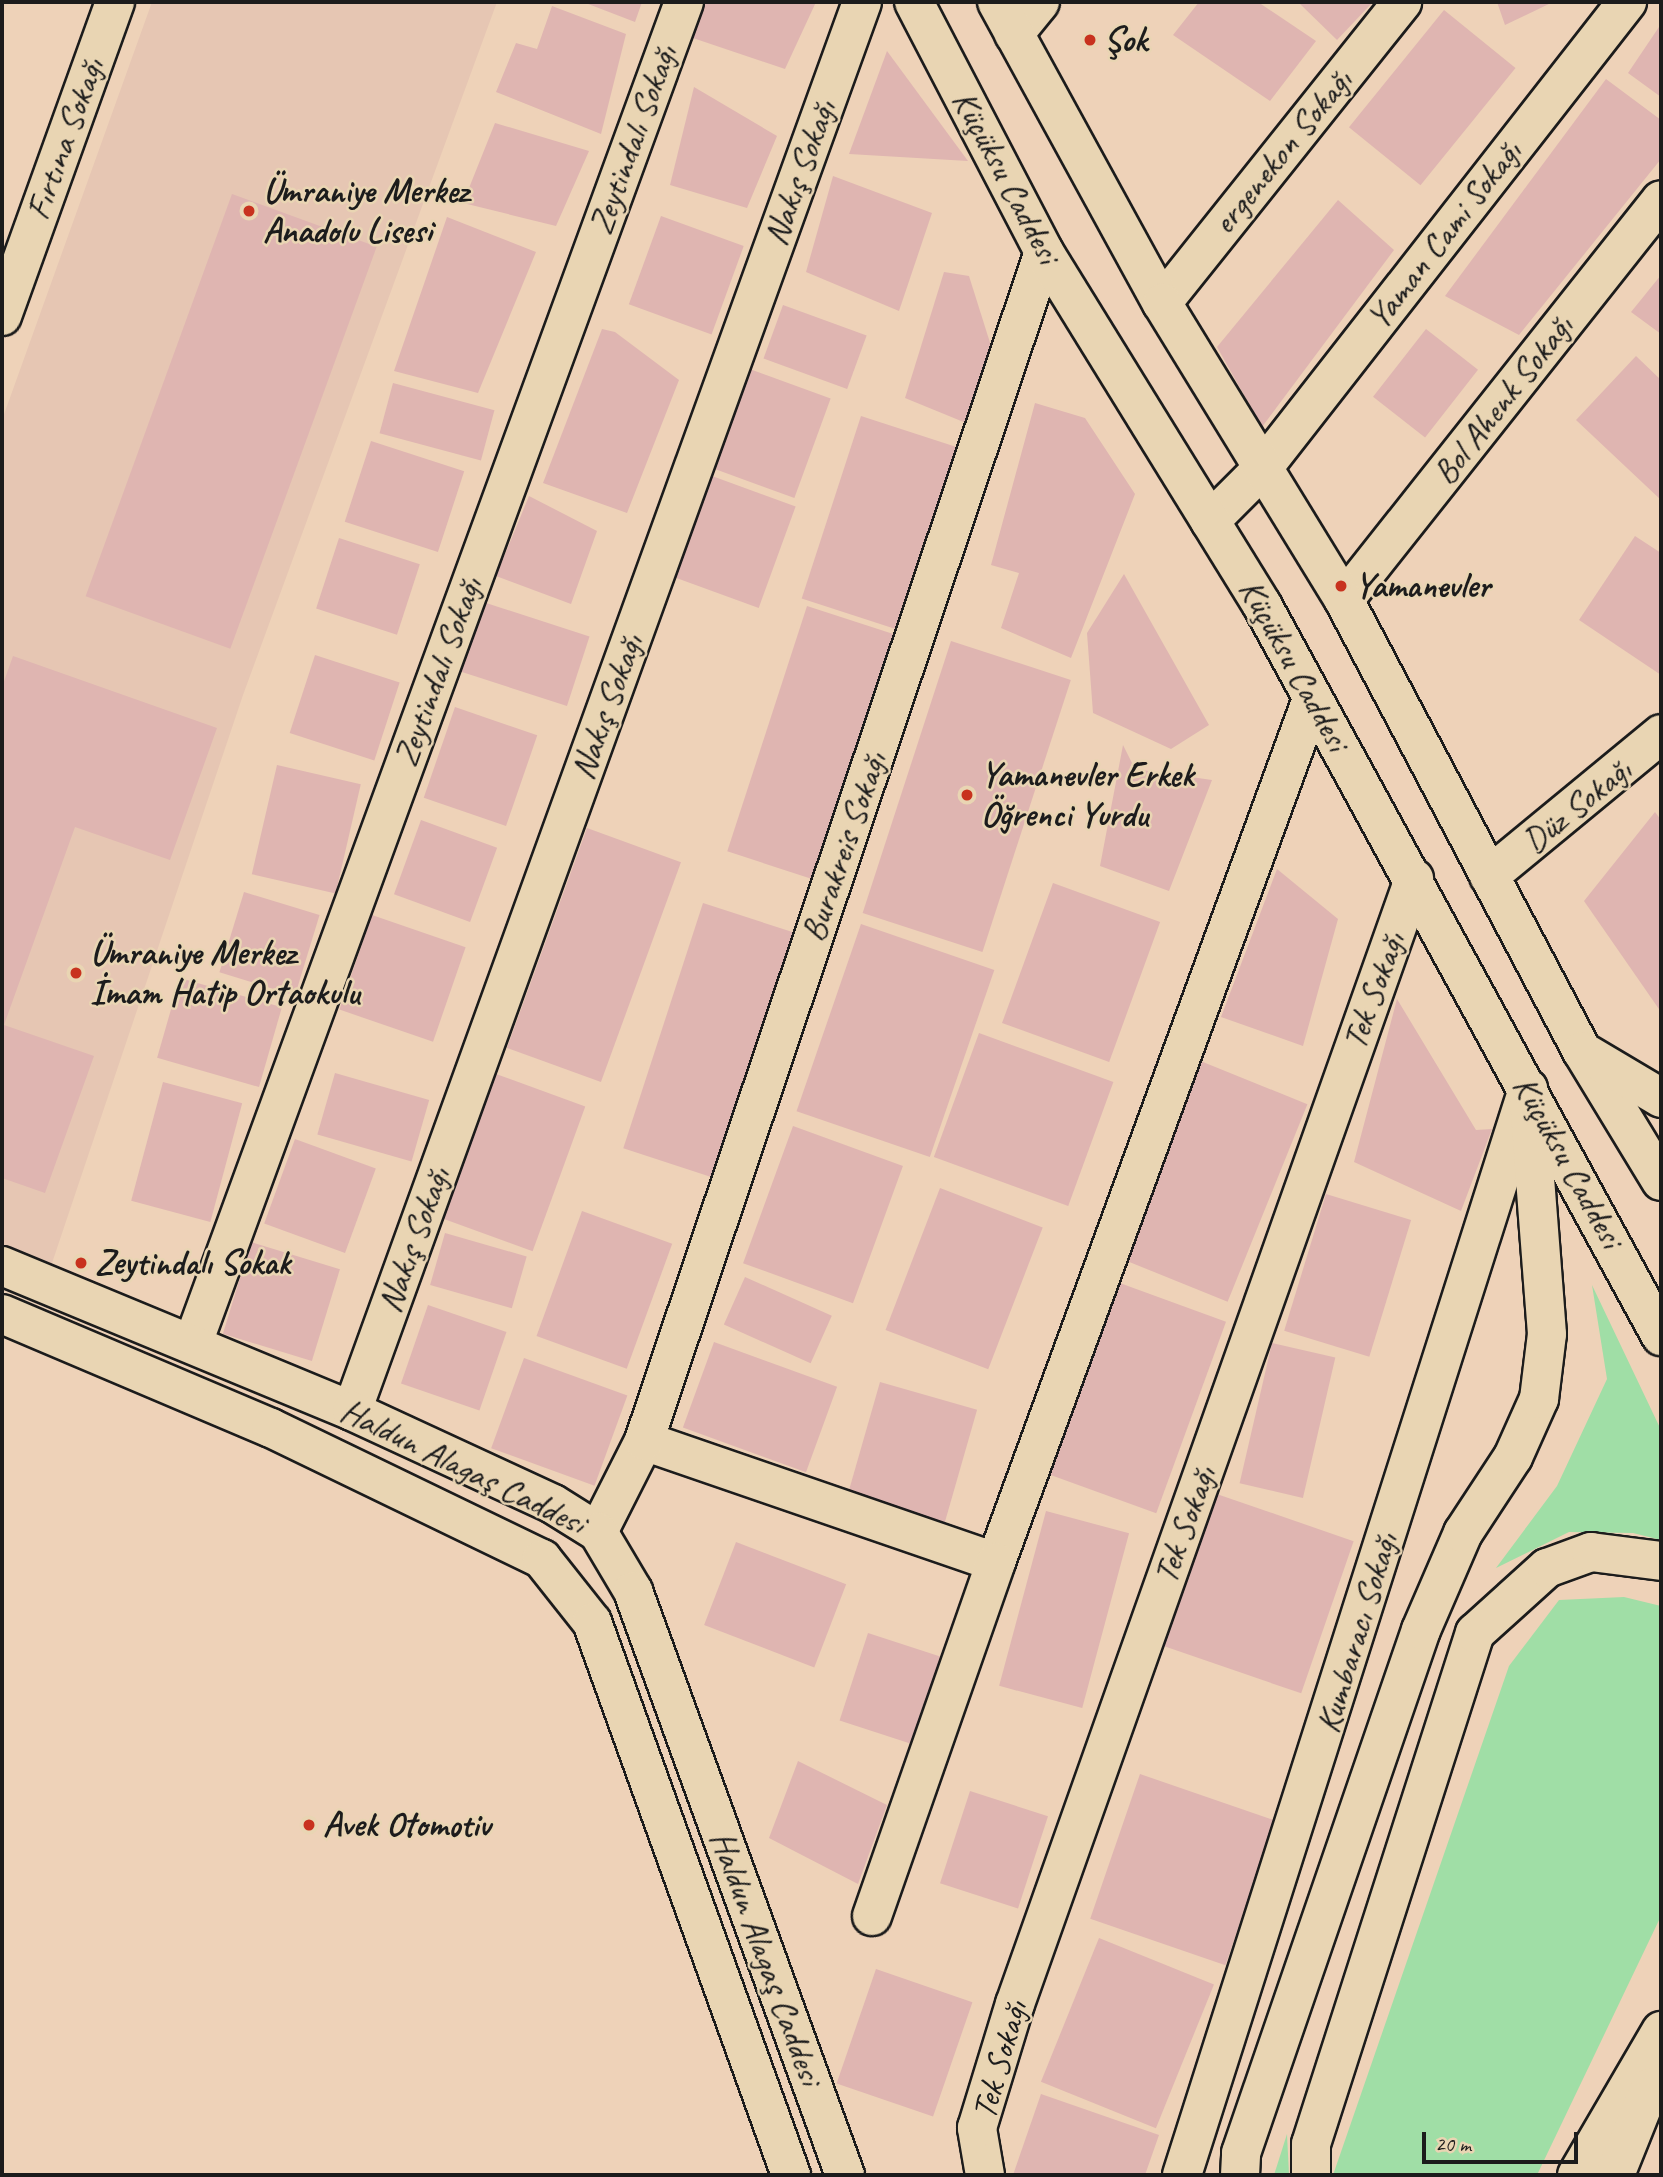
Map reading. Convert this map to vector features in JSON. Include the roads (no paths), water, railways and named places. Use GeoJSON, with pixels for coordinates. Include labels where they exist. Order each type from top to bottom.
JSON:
{"type":"FeatureCollection","features":[{"type":"Feature","properties":{"kind":"main road","name":"Fırtına Sokağı"},"geometry":{"type":"LineString","coordinates":[[2,316],[115,2]]}},
{"type":"Feature","properties":{"kind":"main road","name":"Zeytindalı Sokağı"},"geometry":{"type":"LineString","coordinates":[[192,1343],[684,2]]}},
{"type":"Feature","properties":{"kind":"main road","name":"Nakış Sokağı"},"geometry":{"type":"LineString","coordinates":[[352,1411],[862,2]]}},
{"type":"Feature","properties":{"kind":"main road","name":"Küçüksu Caddesi"},"geometry":{"type":"LineString","coordinates":[[914,2],[1044,252],[1210,521],[1414,878],[1661,1336]]}},
{"type":"Feature","properties":{"kind":"main road"},"geometry":{"type":"LineString","coordinates":[[1005,18],[1040,2]]}},
{"type":"Feature","properties":{"kind":"main road","name":"ergenekon Sokağı"},"geometry":{"type":"LineString","coordinates":[[1162,303],[1402,2]]}},
{"type":"Feature","properties":{"kind":"main road","name":"Yaman Cami Sokağı"},"geometry":{"type":"LineString","coordinates":[[1210,521],[1262,469],[1627,2]]}},
{"type":"Feature","properties":{"kind":"main road","name":"Küçüksu Caddesi"},"geometry":{"type":"LineString","coordinates":[[1005,18],[1162,303],[1344,600],[1582,1051],[1661,1181]]}},
{"type":"Feature","properties":{"kind":"main road","name":"Bol Ahenk Sokağı"},"geometry":{"type":"LineString","coordinates":[[1344,600],[1661,200]]}},
{"type":"Feature","properties":{"kind":"main road","name":"Burakreis Sokağı"},"geometry":{"type":"LineString","coordinates":[[598,1532],[644,1441],[1044,252]]}},
{"type":"Feature","properties":{"kind":"main road"},"geometry":{"type":"LineString","coordinates":[[872,1916],[996,1562],[1312,699]]}},
{"type":"Feature","properties":{"kind":"main road","name":"Düz Sokağı"},"geometry":{"type":"LineString","coordinates":[[1489,876],[1661,733]]}},
{"type":"Feature","properties":{"kind":"main road","name":"Tek Sokağı"},"geometry":{"type":"LineString","coordinates":[[985,2175],[977,2128],[1015,2004],[1414,878]]}},
{"type":"Feature","properties":{"kind":"main road"},"geometry":{"type":"LineString","coordinates":[[1582,1051],[1661,1098]]}},
{"type":"Feature","properties":{"kind":"main road"},"geometry":{"type":"LineString","coordinates":[[1240,2175],[1241,2153],[1421,1630],[1463,1533],[1513,1457],[1539,1399],[1547,1334],[1528,1089]]}},
{"type":"Feature","properties":{"kind":"main road","name":"Kumbaracı Sokağı"},"geometry":{"type":"LineString","coordinates":[[1182,2175],[1528,1089]]}},
{"type":"Feature","properties":{"kind":"main road","name":"Haldun Alagaş Caddesi"},"geometry":{"type":"LineString","coordinates":[[2,1266],[352,1411],[553,1504],[598,1532],[633,1591],[845,2175]]}},
{"type":"Feature","properties":{"kind":"main road","name":"Haldun Alagaş Caddesi"},"geometry":{"type":"LineString","coordinates":[[2,1314],[271,1428],[542,1559],[592,1622],[790,2175]]}},
{"type":"Feature","properties":{"kind":"main road"},"geometry":{"type":"LineString","coordinates":[[644,1441],[996,1562]]}},
{"type":"Feature","properties":{"kind":"main road"},"geometry":{"type":"LineString","coordinates":[[1311,2175],[1311,2144],[1475,1633],[1547,1568],[1591,1552],[1661,1561]]}},
{"type":"Feature","properties":{"kind":"main road"},"geometry":{"type":"LineString","coordinates":[[1577,2175],[1661,2031]]}},
{"type":"Feature","properties":{"kind":"main road"},"geometry":{"type":"LineString","coordinates":[[1615,2175],[1661,2060]]}},
{"type":"Feature","properties":{"kind":"place","name":"Şok"},"geometry":{"type":"Point","coordinates":[1090,40]}},
{"type":"Feature","properties":{"kind":"place","name":"Ümraniye Merkez Anadolu Lisesi"},"geometry":{"type":"Point","coordinates":[249,211]}},
{"type":"Feature","properties":{"kind":"place","name":"Yamanevler"},"geometry":{"type":"Point","coordinates":[1341,586]}},
{"type":"Feature","properties":{"kind":"place","name":"Yamanevler Erkek Öğrenci Yurdu"},"geometry":{"type":"Point","coordinates":[967,795]}},
{"type":"Feature","properties":{"kind":"place","name":"Ümraniye Merkez İmam Hatip Ortaokulu"},"geometry":{"type":"Point","coordinates":[76,973]}},
{"type":"Feature","properties":{"kind":"place","name":"Zeytindalı Sokak"},"geometry":{"type":"Point","coordinates":[81,1263]}},
{"type":"Feature","properties":{"kind":"place","name":"Avek Otomotiv"},"geometry":{"type":"Point","coordinates":[309,1825]}}]}
